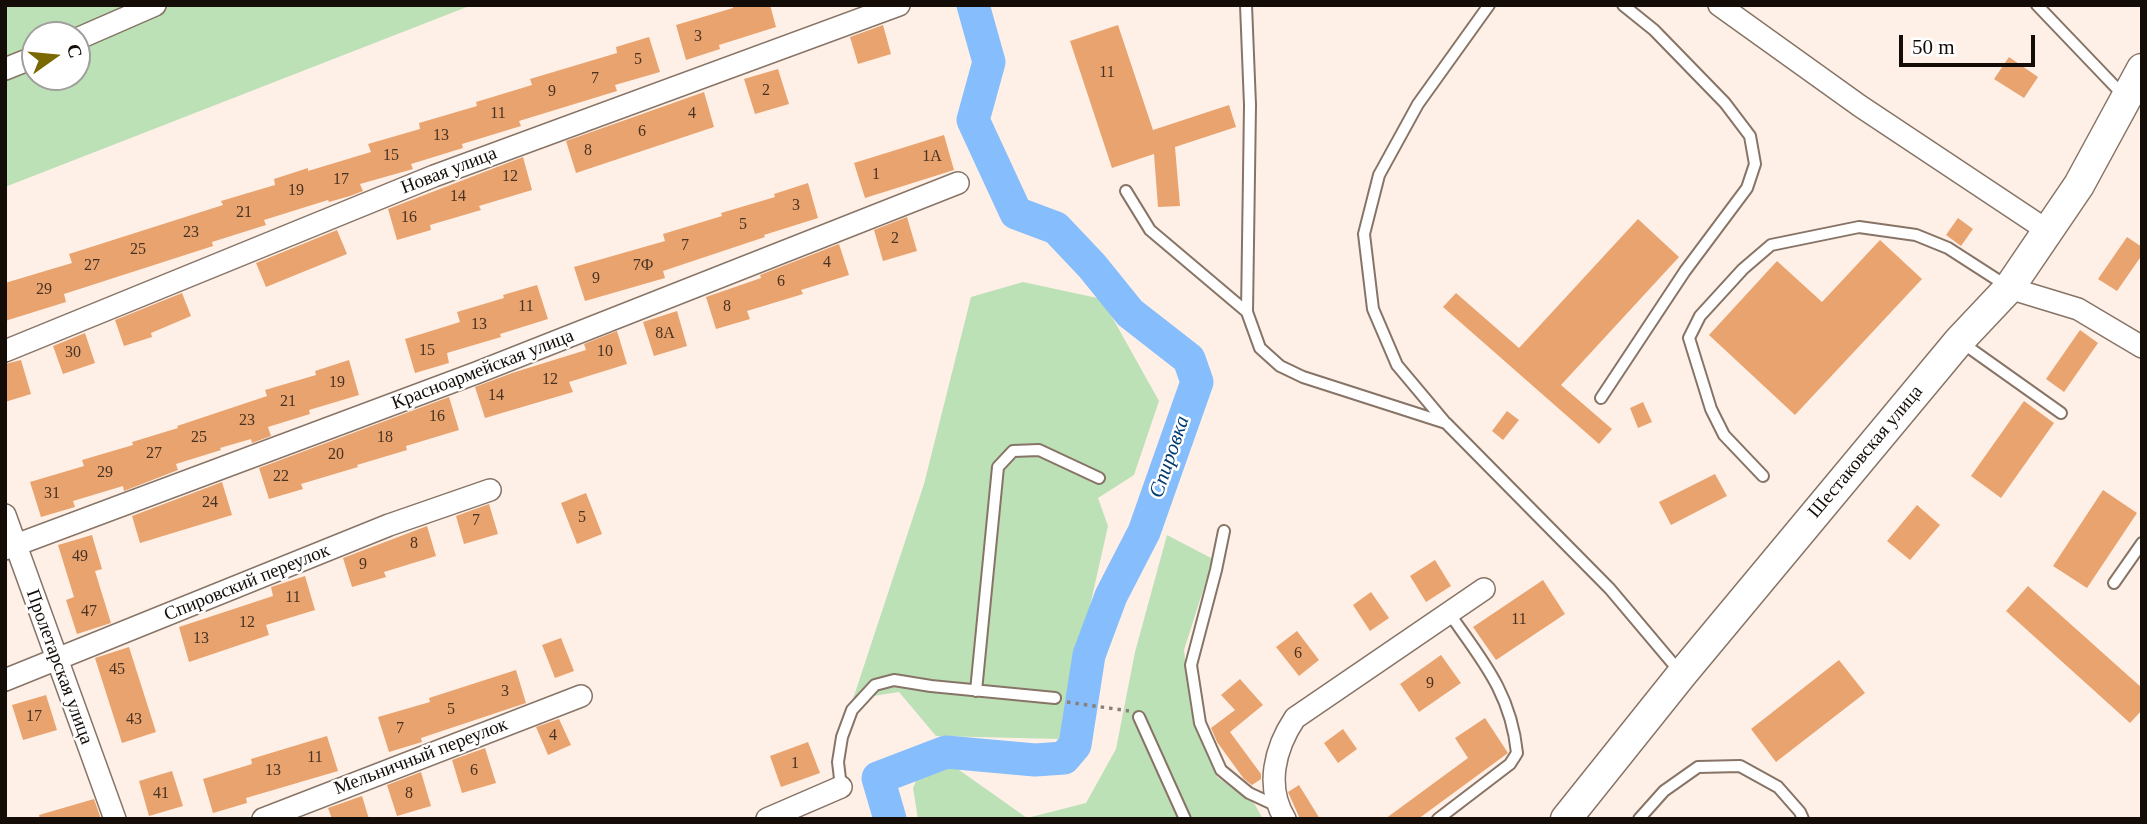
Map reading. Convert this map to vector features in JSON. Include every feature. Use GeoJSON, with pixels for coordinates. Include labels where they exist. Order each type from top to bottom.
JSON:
{"type":"FeatureCollection","features":[{"type":"Feature","properties":{"kind":"main road","name":"Шестаковская улица"},"geometry":{"type":"LineString","coordinates":[[1566,819],[1682,674],[1959,341],[2009,288],[2079,185],[2142,69]]}},
{"type":"Feature","properties":{"kind":"street","name":"Новая улица"},"geometry":{"type":"LineString","coordinates":[[5,351],[434,176],[899,5]]}},
{"type":"Feature","properties":{"kind":"street"},"geometry":{"type":"LineString","coordinates":[[1719,5],[1860,106],[2048,231]]}},
{"type":"Feature","properties":{"kind":"street"},"geometry":{"type":"LineString","coordinates":[[91,32],[144,7]]}},
{"type":"Feature","properties":{"kind":"street","name":"Красноармейская улица"},"geometry":{"type":"LineString","coordinates":[[10,547],[476,373],[958,183]]}},
{"type":"Feature","properties":{"kind":"street"},"geometry":{"type":"LineString","coordinates":[[2009,288],[2078,309],[2142,347]]}},
{"type":"Feature","properties":{"kind":"street","name":"Спировский переулок"},"geometry":{"type":"LineString","coordinates":[[5,680],[388,525],[490,490]]}},
{"type":"Feature","properties":{"kind":"street","name":"Пролетарская улица"},"geometry":{"type":"LineString","coordinates":[[5,515],[10,547],[56,659],[115,819]]}},
{"type":"Feature","properties":{"kind":"street"},"geometry":{"type":"LineString","coordinates":[[1281,813],[1273,772],[1283,737],[1295,718],[1483,589]]}},
{"type":"Feature","properties":{"kind":"street","name":"Мельничный переулок"},"geometry":{"type":"LineString","coordinates":[[262,819],[580,696]]}},
{"type":"Feature","properties":{"kind":"street"},"geometry":{"type":"LineString","coordinates":[[767,819],[841,787]]}},
{"type":"Feature","properties":{"kind":"lane"},"geometry":{"type":"LineString","coordinates":[[1247,5],[1250,105],[1247,312],[1260,348],[1280,366],[1303,377],[1446,423]]}},
{"type":"Feature","properties":{"kind":"lane"},"geometry":{"type":"LineString","coordinates":[[1489,5],[1418,104],[1379,175],[1364,234],[1373,309],[1397,365],[1446,423],[1610,589],[1682,674]]}},
{"type":"Feature","properties":{"kind":"lane"},"geometry":{"type":"LineString","coordinates":[[1601,398],[1685,271],[1747,188],[1755,164],[1750,136],[1725,103],[1654,30],[1623,5]]}},
{"type":"Feature","properties":{"kind":"lane"},"geometry":{"type":"LineString","coordinates":[[2037,5],[2126,98]]}},
{"type":"Feature","properties":{"kind":"lane"},"geometry":{"type":"LineString","coordinates":[[1126,191],[1150,230],[1247,312]]}},
{"type":"Feature","properties":{"kind":"lane"},"geometry":{"type":"LineString","coordinates":[[1763,476],[1724,435],[1712,410],[1689,338],[1700,316],[1744,269],[1771,245],[1859,227],[1916,235],[1948,248],[2009,288]]}},
{"type":"Feature","properties":{"kind":"lane"},"geometry":{"type":"LineString","coordinates":[[1959,341],[2061,413]]}},
{"type":"Feature","properties":{"kind":"lane"},"geometry":{"type":"LineString","coordinates":[[976,691],[998,467],[1013,451],[1039,450],[1099,478]]}},
{"type":"Feature","properties":{"kind":"lane"},"geometry":{"type":"LineString","coordinates":[[1224,531],[1191,665],[1200,723],[1221,770],[1281,813]]}},
{"type":"Feature","properties":{"kind":"lane"},"geometry":{"type":"LineString","coordinates":[[2114,583],[2142,543]]}},
{"type":"Feature","properties":{"kind":"lane"},"geometry":{"type":"LineString","coordinates":[[1438,819],[1510,764],[1517,753],[1509,710],[1496,680],[1449,613]]}},
{"type":"Feature","properties":{"kind":"lane"},"geometry":{"type":"LineString","coordinates":[[841,787],[838,762],[842,737],[852,710],[875,685],[894,680],[931,687],[1055,698]]}},
{"type":"Feature","properties":{"kind":"lane"},"geometry":{"type":"LineString","coordinates":[[1139,717],[1185,819]]}},
{"type":"Feature","properties":{"kind":"lane"},"geometry":{"type":"LineString","coordinates":[[1639,819],[1664,791],[1698,767],[1740,766],[1778,787],[1803,819]]}},
{"type":"Feature","properties":{"kind":"path"},"geometry":{"type":"LineString","coordinates":[[1074,704],[1130,711],[1139,717]]}},
{"type":"Feature","properties":{"kind":"green space"},"geometry":{"type":"Polygon","coordinates":[[[5,5],[472,5],[5,187],[5,5]]]}},
{"type":"Feature","properties":{"kind":"green space"},"geometry":{"type":"Polygon","coordinates":[[[1023,282],[1102,299],[1159,401],[1134,475],[1098,498],[1108,526],[1060,739],[936,736],[899,692],[853,699],[924,484],[971,297],[1023,282]]]}},
{"type":"Feature","properties":{"kind":"green space"},"geometry":{"type":"Polygon","coordinates":[[[1167,535],[1213,559],[1184,650],[1191,711],[1217,777],[1254,803],[1263,819],[918,819],[913,788],[922,767],[945,760],[1027,818],[1086,803],[1116,749],[1135,652],[1167,535]]]}},
{"type":"Feature","properties":{"kind":"building"},"geometry":{"type":"Polygon","coordinates":[[[733,5],[770,5],[776,27],[719,45],[720,49],[686,60],[676,25],[733,8],[733,5]]]}},
{"type":"Feature","properties":{"kind":"building"},"geometry":{"type":"Polygon","coordinates":[[[883,25],[891,54],[858,64],[850,37],[883,25]]]}},
{"type":"Feature","properties":{"kind":"building"},"geometry":{"type":"Polygon","coordinates":[[[1118,25],[1153,130],[1229,105],[1236,127],[1175,147],[1180,206],[1158,207],[1154,154],[1112,168],[1070,41],[1118,25]]]}},
{"type":"Feature","properties":{"kind":"building"},"geometry":{"type":"Polygon","coordinates":[[[649,37],[660,72],[615,85],[617,91],[519,121],[521,126],[462,144],[463,148],[411,164],[413,169],[360,184],[363,191],[264,220],[266,225],[212,242],[213,246],[64,294],[66,302],[5,321],[5,283],[72,263],[69,254],[223,205],[221,201],[275,185],[274,179],[371,152],[368,144],[420,129],[419,123],[477,106],[476,102],[532,85],[530,79],[617,53],[616,47],[649,37]]]}},
{"type":"Feature","properties":{"kind":"building"},"geometry":{"type":"Polygon","coordinates":[[[2009,57],[2038,77],[2024,98],[1994,79],[2009,57]]]}},
{"type":"Feature","properties":{"kind":"building"},"geometry":{"type":"Polygon","coordinates":[[[778,69],[789,104],[755,114],[744,79],[778,69]]]}},
{"type":"Feature","properties":{"kind":"building"},"geometry":{"type":"Polygon","coordinates":[[[704,92],[714,127],[576,173],[566,141],[704,92]]]}},
{"type":"Feature","properties":{"kind":"building"},"geometry":{"type":"Polygon","coordinates":[[[944,135],[954,170],[865,198],[854,163],[944,135]]]}},
{"type":"Feature","properties":{"kind":"building"},"geometry":{"type":"Polygon","coordinates":[[[523,157],[532,190],[479,206],[481,210],[430,225],[431,230],[397,240],[388,209],[523,157]]]}},
{"type":"Feature","properties":{"kind":"building"},"geometry":{"type":"Polygon","coordinates":[[[808,183],[818,218],[663,271],[665,278],[585,301],[574,267],[665,241],[663,234],[722,216],[721,213],[775,197],[774,194],[808,183]]]}},
{"type":"Feature","properties":{"kind":"building"},"geometry":{"type":"Polygon","coordinates":[[[907,217],[917,251],[883,261],[874,230],[907,217]]]}},
{"type":"Feature","properties":{"kind":"building"},"geometry":{"type":"Polygon","coordinates":[[[1958,218],[1973,229],[1961,246],[1946,235],[1958,218]]]}},
{"type":"Feature","properties":{"kind":"building"},"geometry":{"type":"Polygon","coordinates":[[[1638,219],[1679,257],[1561,385],[1612,429],[1599,444],[1443,307],[1456,293],[1519,348],[1638,219]]]}},
{"type":"Feature","properties":{"kind":"building"},"geometry":{"type":"Polygon","coordinates":[[[337,230],[347,254],[266,287],[256,263],[337,230]]]}},
{"type":"Feature","properties":{"kind":"building"},"geometry":{"type":"Polygon","coordinates":[[[2127,237],[2142,247],[2142,255],[2117,291],[2098,279],[2127,237]]]}},
{"type":"Feature","properties":{"kind":"building"},"geometry":{"type":"Polygon","coordinates":[[[1880,240],[1922,279],[1795,415],[1709,335],[1777,261],[1822,302],[1880,240]]]}},
{"type":"Feature","properties":{"kind":"building"},"geometry":{"type":"Polygon","coordinates":[[[839,244],[849,275],[801,290],[803,294],[747,311],[750,319],[716,329],[706,297],[761,278],[760,275],[839,244]]]}},
{"type":"Feature","properties":{"kind":"building"},"geometry":{"type":"Polygon","coordinates":[[[537,285],[548,319],[447,353],[449,363],[415,373],[405,339],[460,322],[457,312],[537,285]]]}},
{"type":"Feature","properties":{"kind":"building"},"geometry":{"type":"Polygon","coordinates":[[[182,293],[191,316],[151,333],[152,337],[124,346],[115,320],[182,293]]]}},
{"type":"Feature","properties":{"kind":"building"},"geometry":{"type":"Polygon","coordinates":[[[677,311],[687,346],[654,356],[643,322],[677,311]]]}},
{"type":"Feature","properties":{"kind":"building"},"geometry":{"type":"Polygon","coordinates":[[[2080,330],[2098,343],[2064,392],[2046,379],[2080,330]]]}},
{"type":"Feature","properties":{"kind":"building"},"geometry":{"type":"Polygon","coordinates":[[[617,331],[627,364],[569,382],[573,392],[485,418],[475,387],[586,350],[584,344],[617,331]]]}},
{"type":"Feature","properties":{"kind":"building"},"geometry":{"type":"Polygon","coordinates":[[[85,333],[95,363],[63,374],[53,346],[85,333]]]}},
{"type":"Feature","properties":{"kind":"building"},"geometry":{"type":"Polygon","coordinates":[[[21,360],[31,394],[5,402],[5,364],[21,360]]]}},
{"type":"Feature","properties":{"kind":"building"},"geometry":{"type":"Polygon","coordinates":[[[349,360],[359,395],[309,410],[310,414],[268,427],[271,436],[252,443],[251,439],[220,448],[221,450],[176,464],[178,470],[124,491],[123,486],[73,501],[75,507],[41,517],[30,482],[84,466],[82,460],[133,445],[132,442],[267,396],[265,390],[316,375],[315,371],[349,360]]]}},
{"type":"Feature","properties":{"kind":"building"},"geometry":{"type":"Polygon","coordinates":[[[449,397],[459,430],[406,446],[407,450],[357,465],[358,467],[301,484],[303,489],[269,499],[259,468],[449,397]]]}},
{"type":"Feature","properties":{"kind":"building"},"geometry":{"type":"Polygon","coordinates":[[[2024,401],[2054,423],[2001,498],[1971,476],[2024,401]]]}},
{"type":"Feature","properties":{"kind":"building"},"geometry":{"type":"Polygon","coordinates":[[[1643,402],[1652,422],[1638,428],[1630,408],[1643,402]]]}},
{"type":"Feature","properties":{"kind":"building"},"geometry":{"type":"Polygon","coordinates":[[[1507,411],[1519,420],[1503,440],[1492,431],[1507,411]]]}},
{"type":"Feature","properties":{"kind":"building"},"geometry":{"type":"Polygon","coordinates":[[[1715,474],[1727,496],[1671,525],[1659,502],[1715,474]]]}},
{"type":"Feature","properties":{"kind":"building"},"geometry":{"type":"Polygon","coordinates":[[[222,482],[232,515],[140,543],[132,516],[222,482]]]}},
{"type":"Feature","properties":{"kind":"building"},"geometry":{"type":"Polygon","coordinates":[[[2103,490],[2137,513],[2087,588],[2053,566],[2103,490]]]}},
{"type":"Feature","properties":{"kind":"building"},"geometry":{"type":"Polygon","coordinates":[[[586,493],[602,534],[577,544],[561,503],[586,493]]]}},
{"type":"Feature","properties":{"kind":"building"},"geometry":{"type":"Polygon","coordinates":[[[489,504],[498,534],[464,544],[456,516],[489,504]]]}},
{"type":"Feature","properties":{"kind":"building"},"geometry":{"type":"Polygon","coordinates":[[[1917,505],[1940,525],[1910,560],[1887,541],[1917,505]]]}},
{"type":"Feature","properties":{"kind":"building"},"geometry":{"type":"Polygon","coordinates":[[[427,526],[436,556],[384,572],[386,577],[352,587],[343,558],[427,526]]]}},
{"type":"Feature","properties":{"kind":"building"},"geometry":{"type":"Polygon","coordinates":[[[92,535],[102,569],[95,571],[111,623],[77,634],[66,600],[74,597],[58,545],[92,535]]]}},
{"type":"Feature","properties":{"kind":"building"},"geometry":{"type":"Polygon","coordinates":[[[1435,560],[1451,586],[1426,602],[1410,576],[1435,560]]]}},
{"type":"Feature","properties":{"kind":"building"},"geometry":{"type":"Polygon","coordinates":[[[305,576],[315,610],[266,625],[269,635],[189,662],[179,627],[273,596],[271,587],[305,576]]]}},
{"type":"Feature","properties":{"kind":"building"},"geometry":{"type":"Polygon","coordinates":[[[1543,580],[1565,614],[1496,660],[1473,627],[1543,580]]]}},
{"type":"Feature","properties":{"kind":"building"},"geometry":{"type":"Polygon","coordinates":[[[2028,586],[2142,688],[2142,710],[2130,723],[2006,611],[2028,586]]]}},
{"type":"Feature","properties":{"kind":"building"},"geometry":{"type":"Polygon","coordinates":[[[1371,592],[1389,618],[1370,631],[1353,605],[1371,592]]]}},
{"type":"Feature","properties":{"kind":"building"},"geometry":{"type":"Polygon","coordinates":[[[1297,631],[1319,660],[1299,676],[1276,647],[1297,631]]]}},
{"type":"Feature","properties":{"kind":"building"},"geometry":{"type":"Polygon","coordinates":[[[561,638],[574,671],[555,678],[542,645],[561,638]]]}},
{"type":"Feature","properties":{"kind":"building"},"geometry":{"type":"Polygon","coordinates":[[[129,647],[156,732],[122,743],[95,658],[129,647]]]}},
{"type":"Feature","properties":{"kind":"building"},"geometry":{"type":"Polygon","coordinates":[[[1441,655],[1461,683],[1419,712],[1400,684],[1441,655]]]}},
{"type":"Feature","properties":{"kind":"building"},"geometry":{"type":"Polygon","coordinates":[[[1839,660],[1865,693],[1776,762],[1751,729],[1839,660]]]}},
{"type":"Feature","properties":{"kind":"building"},"geometry":{"type":"Polygon","coordinates":[[[516,670],[526,703],[421,738],[422,742],[389,752],[378,717],[430,702],[429,698],[516,670]]]}},
{"type":"Feature","properties":{"kind":"building"},"geometry":{"type":"Polygon","coordinates":[[[1240,679],[1263,705],[1230,732],[1261,774],[1261,779],[1252,785],[1244,779],[1217,742],[1211,728],[1235,710],[1221,695],[1240,679]]]}},
{"type":"Feature","properties":{"kind":"building"},"geometry":{"type":"Polygon","coordinates":[[[46,695],[57,730],[23,740],[12,705],[46,695]]]}},
{"type":"Feature","properties":{"kind":"building"},"geometry":{"type":"Polygon","coordinates":[[[1485,718],[1508,753],[1418,819],[1385,819],[1468,758],[1455,738],[1485,718]]]}},
{"type":"Feature","properties":{"kind":"building"},"geometry":{"type":"Polygon","coordinates":[[[559,719],[571,745],[548,755],[536,727],[559,719]]]}},
{"type":"Feature","properties":{"kind":"building"},"geometry":{"type":"Polygon","coordinates":[[[1343,729],[1357,749],[1338,763],[1324,743],[1343,729]]]}},
{"type":"Feature","properties":{"kind":"building"},"geometry":{"type":"Polygon","coordinates":[[[327,736],[338,771],[246,798],[247,803],[213,813],[203,779],[252,764],[251,759],[327,736]]]}},
{"type":"Feature","properties":{"kind":"building"},"geometry":{"type":"Polygon","coordinates":[[[808,742],[820,773],[781,787],[770,756],[808,742]]]}},
{"type":"Feature","properties":{"kind":"building"},"geometry":{"type":"Polygon","coordinates":[[[485,748],[496,783],[462,793],[452,760],[485,748]]]}},
{"type":"Feature","properties":{"kind":"building"},"geometry":{"type":"Polygon","coordinates":[[[172,771],[183,806],[149,816],[139,781],[172,771]]]}},
{"type":"Feature","properties":{"kind":"building"},"geometry":{"type":"Polygon","coordinates":[[[421,772],[431,806],[397,816],[387,785],[421,772]]]}},
{"type":"Feature","properties":{"kind":"building"},"geometry":{"type":"Polygon","coordinates":[[[1299,785],[1320,819],[1300,819],[1288,792],[1299,785]]]}},
{"type":"Feature","properties":{"kind":"building"},"geometry":{"type":"Polygon","coordinates":[[[362,796],[369,819],[332,819],[328,808],[362,796]]]}},
{"type":"Feature","properties":{"kind":"building"},"geometry":{"type":"Polygon","coordinates":[[[94,799],[101,819],[40,819],[39,815],[94,799]]]}},
{"type":"Feature","properties":{"kind":"waterway","name":"Спировка"},"geometry":{"type":"LineString","coordinates":[[890,819],[878,778],[946,752],[1035,760],[1064,758],[1075,745],[1089,655],[1111,596],[1144,532],[1197,382],[1189,359],[1130,313],[1092,266],[1056,228],[1016,213],[973,120],[989,62],[973,5]]}}]}
